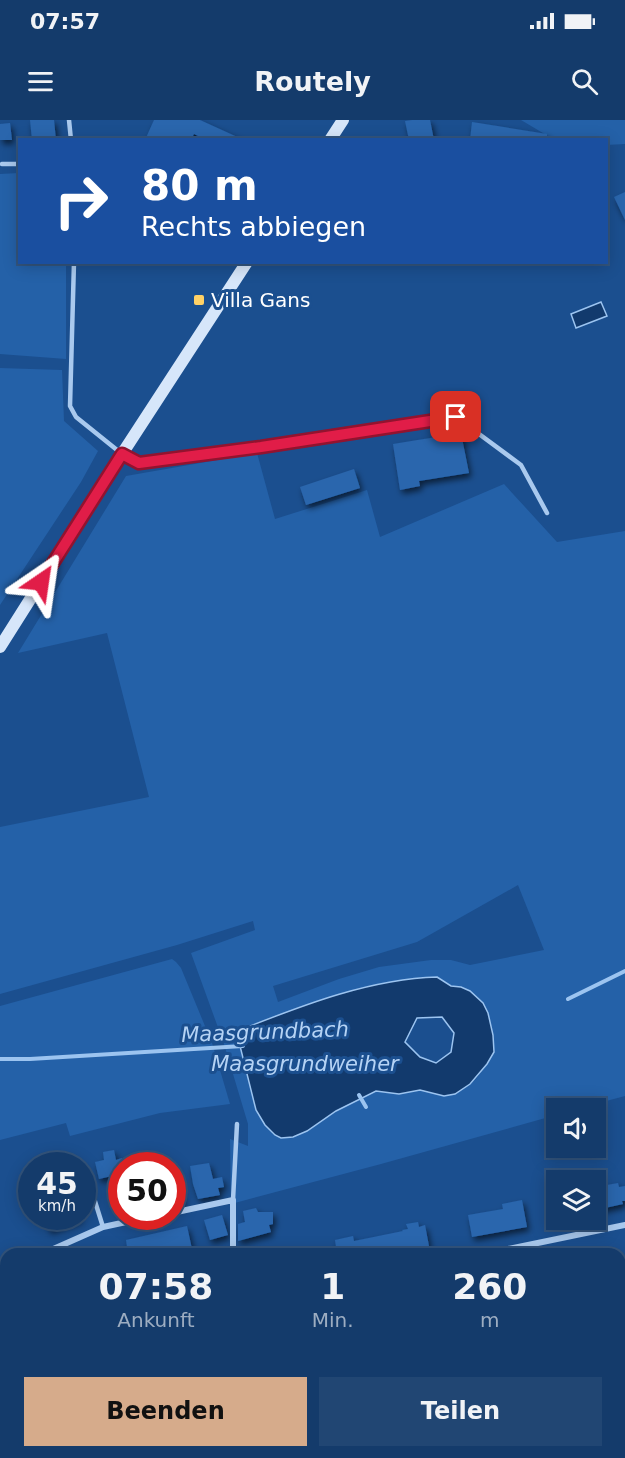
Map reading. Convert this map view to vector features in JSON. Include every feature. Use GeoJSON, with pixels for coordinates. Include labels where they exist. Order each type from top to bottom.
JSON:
{"type":"FeatureCollection","features":[{"type":"Feature","properties":{"kind":"main road"},"geometry":{"type":"LineString","coordinates":[[332,138],[347,121]]}},
{"type":"Feature","properties":{"kind":"main road"},"geometry":{"type":"LineString","coordinates":[[0,647],[246,264]]}},
{"type":"Feature","properties":{"kind":"street"},"geometry":{"type":"LineString","coordinates":[[186,1210],[233,1200],[233,1248]]}},
{"type":"Feature","properties":{"kind":"street"},"geometry":{"type":"LineString","coordinates":[[56,1248],[108,1226]]}},
{"type":"Feature","properties":{"kind":"street"},"geometry":{"type":"LineString","coordinates":[[514,1248],[625,1226]]}},
{"type":"Feature","properties":{"kind":"lane"},"geometry":{"type":"LineString","coordinates":[[69,120],[71,138]]}},
{"type":"Feature","properties":{"kind":"lane"},"geometry":{"type":"LineString","coordinates":[[2,164],[18,164]]}},
{"type":"Feature","properties":{"kind":"lane"},"geometry":{"type":"LineString","coordinates":[[74,264],[70,406],[76,417],[122,454],[139,463],[456,417],[521,465],[546,513]]}},
{"type":"Feature","properties":{"kind":"lane"},"geometry":{"type":"LineString","coordinates":[[233,1200],[237,1124]]}},
{"type":"Feature","properties":{"kind":"lane"},"geometry":{"type":"LineString","coordinates":[[96,1205],[103,1227]]}},
{"type":"Feature","properties":{"kind":"shaded area"},"geometry":{"type":"Polygon","coordinates":[[[521,120],[625,120],[625,144],[608,145],[608,138],[551,138],[521,120]]]}},
{"type":"Feature","properties":{"kind":"shaded area"},"geometry":{"type":"Polygon","coordinates":[[[18,173],[18,264],[66,264],[66,359],[0,354],[0,174],[18,173]]]}},
{"type":"Feature","properties":{"kind":"shaded area"},"geometry":{"type":"Polygon","coordinates":[[[0,368],[62,370],[64,421],[98,451],[81,482],[0,605],[0,368]]]}},
{"type":"Feature","properties":{"kind":"shaded area"},"geometry":{"type":"Polygon","coordinates":[[[257,453],[275,519],[367,490],[380,537],[504,484],[557,542],[625,531],[625,1096],[606,1101],[606,1098],[546,1098],[546,1118],[231,1204],[230,1139],[248,1146],[248,1124],[224,1044],[191,953],[255,930],[253,921],[177,945],[0,994],[0,827],[149,797],[107,633],[18,653],[126,476],[257,453]],[[518,885],[417,942],[273,986],[278,1002],[379,967],[431,960],[451,960],[470,965],[544,950],[518,885]],[[437,977],[387,982],[339,994],[245,1028],[241,1038],[244,1066],[275,1135],[281,1138],[293,1137],[307,1131],[348,1103],[376,1091],[399,1094],[420,1090],[444,1096],[476,1079],[494,1052],[488,1013],[461,987],[451,986],[437,977]]]}},
{"type":"Feature","properties":{"kind":"shaded area"},"geometry":{"type":"Polygon","coordinates":[[[172,959],[181,968],[212,1043],[230,1104],[160,1113],[70,1136],[66,1123],[0,1140],[0,1006],[172,959]]]}},
{"type":"Feature","properties":{"kind":"water"},"geometry":{"type":"Polygon","coordinates":[[[601,302],[607,316],[576,328],[571,314],[601,302]]]}},
{"type":"Feature","properties":{"kind":"water","name":"Maasgrundweiher"},"geometry":{"type":"Polygon","coordinates":[[[437,977],[451,986],[470,991],[483,1003],[493,1035],[494,1052],[470,1084],[455,1094],[444,1096],[420,1090],[399,1094],[376,1091],[336,1111],[307,1131],[293,1137],[281,1138],[275,1135],[265,1125],[256,1110],[240,1046],[241,1034],[245,1028],[339,994],[388,982],[437,977]],[[442,1017],[417,1018],[405,1042],[420,1057],[436,1063],[451,1052],[454,1033],[442,1017]]]}},
{"type":"Feature","properties":{"kind":"building"},"geometry":{"type":"Polygon","coordinates":[[[30,120],[54,120],[56,138],[32,138],[30,120]]]}},
{"type":"Feature","properties":{"kind":"building"},"geometry":{"type":"Polygon","coordinates":[[[154,120],[200,120],[240,138],[202,138],[194,134],[192,138],[146,138],[154,120]]]}},
{"type":"Feature","properties":{"kind":"building"},"geometry":{"type":"Polygon","coordinates":[[[430,120],[434,138],[409,138],[405,121],[430,120]]]}},
{"type":"Feature","properties":{"kind":"building"},"geometry":{"type":"Polygon","coordinates":[[[472,122],[547,134],[547,138],[470,138],[472,122]]]}},
{"type":"Feature","properties":{"kind":"building"},"geometry":{"type":"Polygon","coordinates":[[[10,123],[12,140],[0,140],[0,124],[10,123]]]}},
{"type":"Feature","properties":{"kind":"building"},"geometry":{"type":"Polygon","coordinates":[[[625,192],[625,220],[614,197],[625,192]]]}},
{"type":"Feature","properties":{"kind":"building"},"geometry":{"type":"Polygon","coordinates":[[[461,433],[469,473],[419,481],[420,486],[400,490],[393,444],[461,433]]]}},
{"type":"Feature","properties":{"kind":"building"},"geometry":{"type":"Polygon","coordinates":[[[354,469],[360,488],[306,505],[300,487],[354,469]]]}},
{"type":"Feature","properties":{"kind":"building"},"geometry":{"type":"Polygon","coordinates":[[[114,1150],[114,1152],[108,1152],[108,1177],[99,1179],[96,1162],[104,1160],[103,1152],[114,1150]]]}},
{"type":"Feature","properties":{"kind":"building"},"geometry":{"type":"Polygon","coordinates":[[[209,1163],[213,1179],[222,1177],[224,1187],[218,1188],[220,1195],[198,1199],[190,1166],[209,1163]]]}},
{"type":"Feature","properties":{"kind":"building"},"geometry":{"type":"Polygon","coordinates":[[[618,1183],[619,1187],[625,1186],[623,1204],[606,1208],[606,1185],[618,1183]]]}},
{"type":"Feature","properties":{"kind":"building"},"geometry":{"type":"Polygon","coordinates":[[[522,1200],[527,1227],[472,1237],[468,1215],[503,1209],[502,1204],[522,1200]]]}},
{"type":"Feature","properties":{"kind":"building"},"geometry":{"type":"Polygon","coordinates":[[[256,1208],[258,1212],[273,1212],[273,1224],[269,1225],[271,1232],[238,1241],[238,1224],[245,1222],[243,1211],[256,1208]]]}},
{"type":"Feature","properties":{"kind":"building"},"geometry":{"type":"Polygon","coordinates":[[[222,1215],[228,1235],[210,1240],[204,1220],[222,1215]]]}},
{"type":"Feature","properties":{"kind":"building"},"geometry":{"type":"Polygon","coordinates":[[[418,1222],[419,1227],[425,1225],[429,1246],[420,1248],[336,1248],[335,1240],[353,1236],[354,1241],[403,1231],[408,1229],[406,1224],[418,1222]]]}},
{"type":"Feature","properties":{"kind":"building"},"geometry":{"type":"Polygon","coordinates":[[[187,1226],[192,1248],[127,1248],[126,1240],[170,1230],[186,1230],[187,1226]]]}},
{"type":"Feature","properties":{"kind":"waterway","name":"Maasgrundbach"},"geometry":{"type":"LineString","coordinates":[[568,999],[625,971]]}},
{"type":"Feature","properties":{"kind":"waterway","name":"Maasgrundbach"},"geometry":{"type":"LineString","coordinates":[[0,1059],[243,1046]]}},
{"type":"Feature","properties":{"kind":"waterway"},"geometry":{"type":"LineString","coordinates":[[359,1095],[366,1107]]}},
{"type":"Feature","properties":{"kind":"place","name":"Villa Gans"},"geometry":{"type":"Point","coordinates":[199,300]}},
{"type":"Feature","properties":{"kind":"route"},"geometry":{"type":"LineString","coordinates":[[41,582],[122,454],[139,463],[456,417]]}}]}
